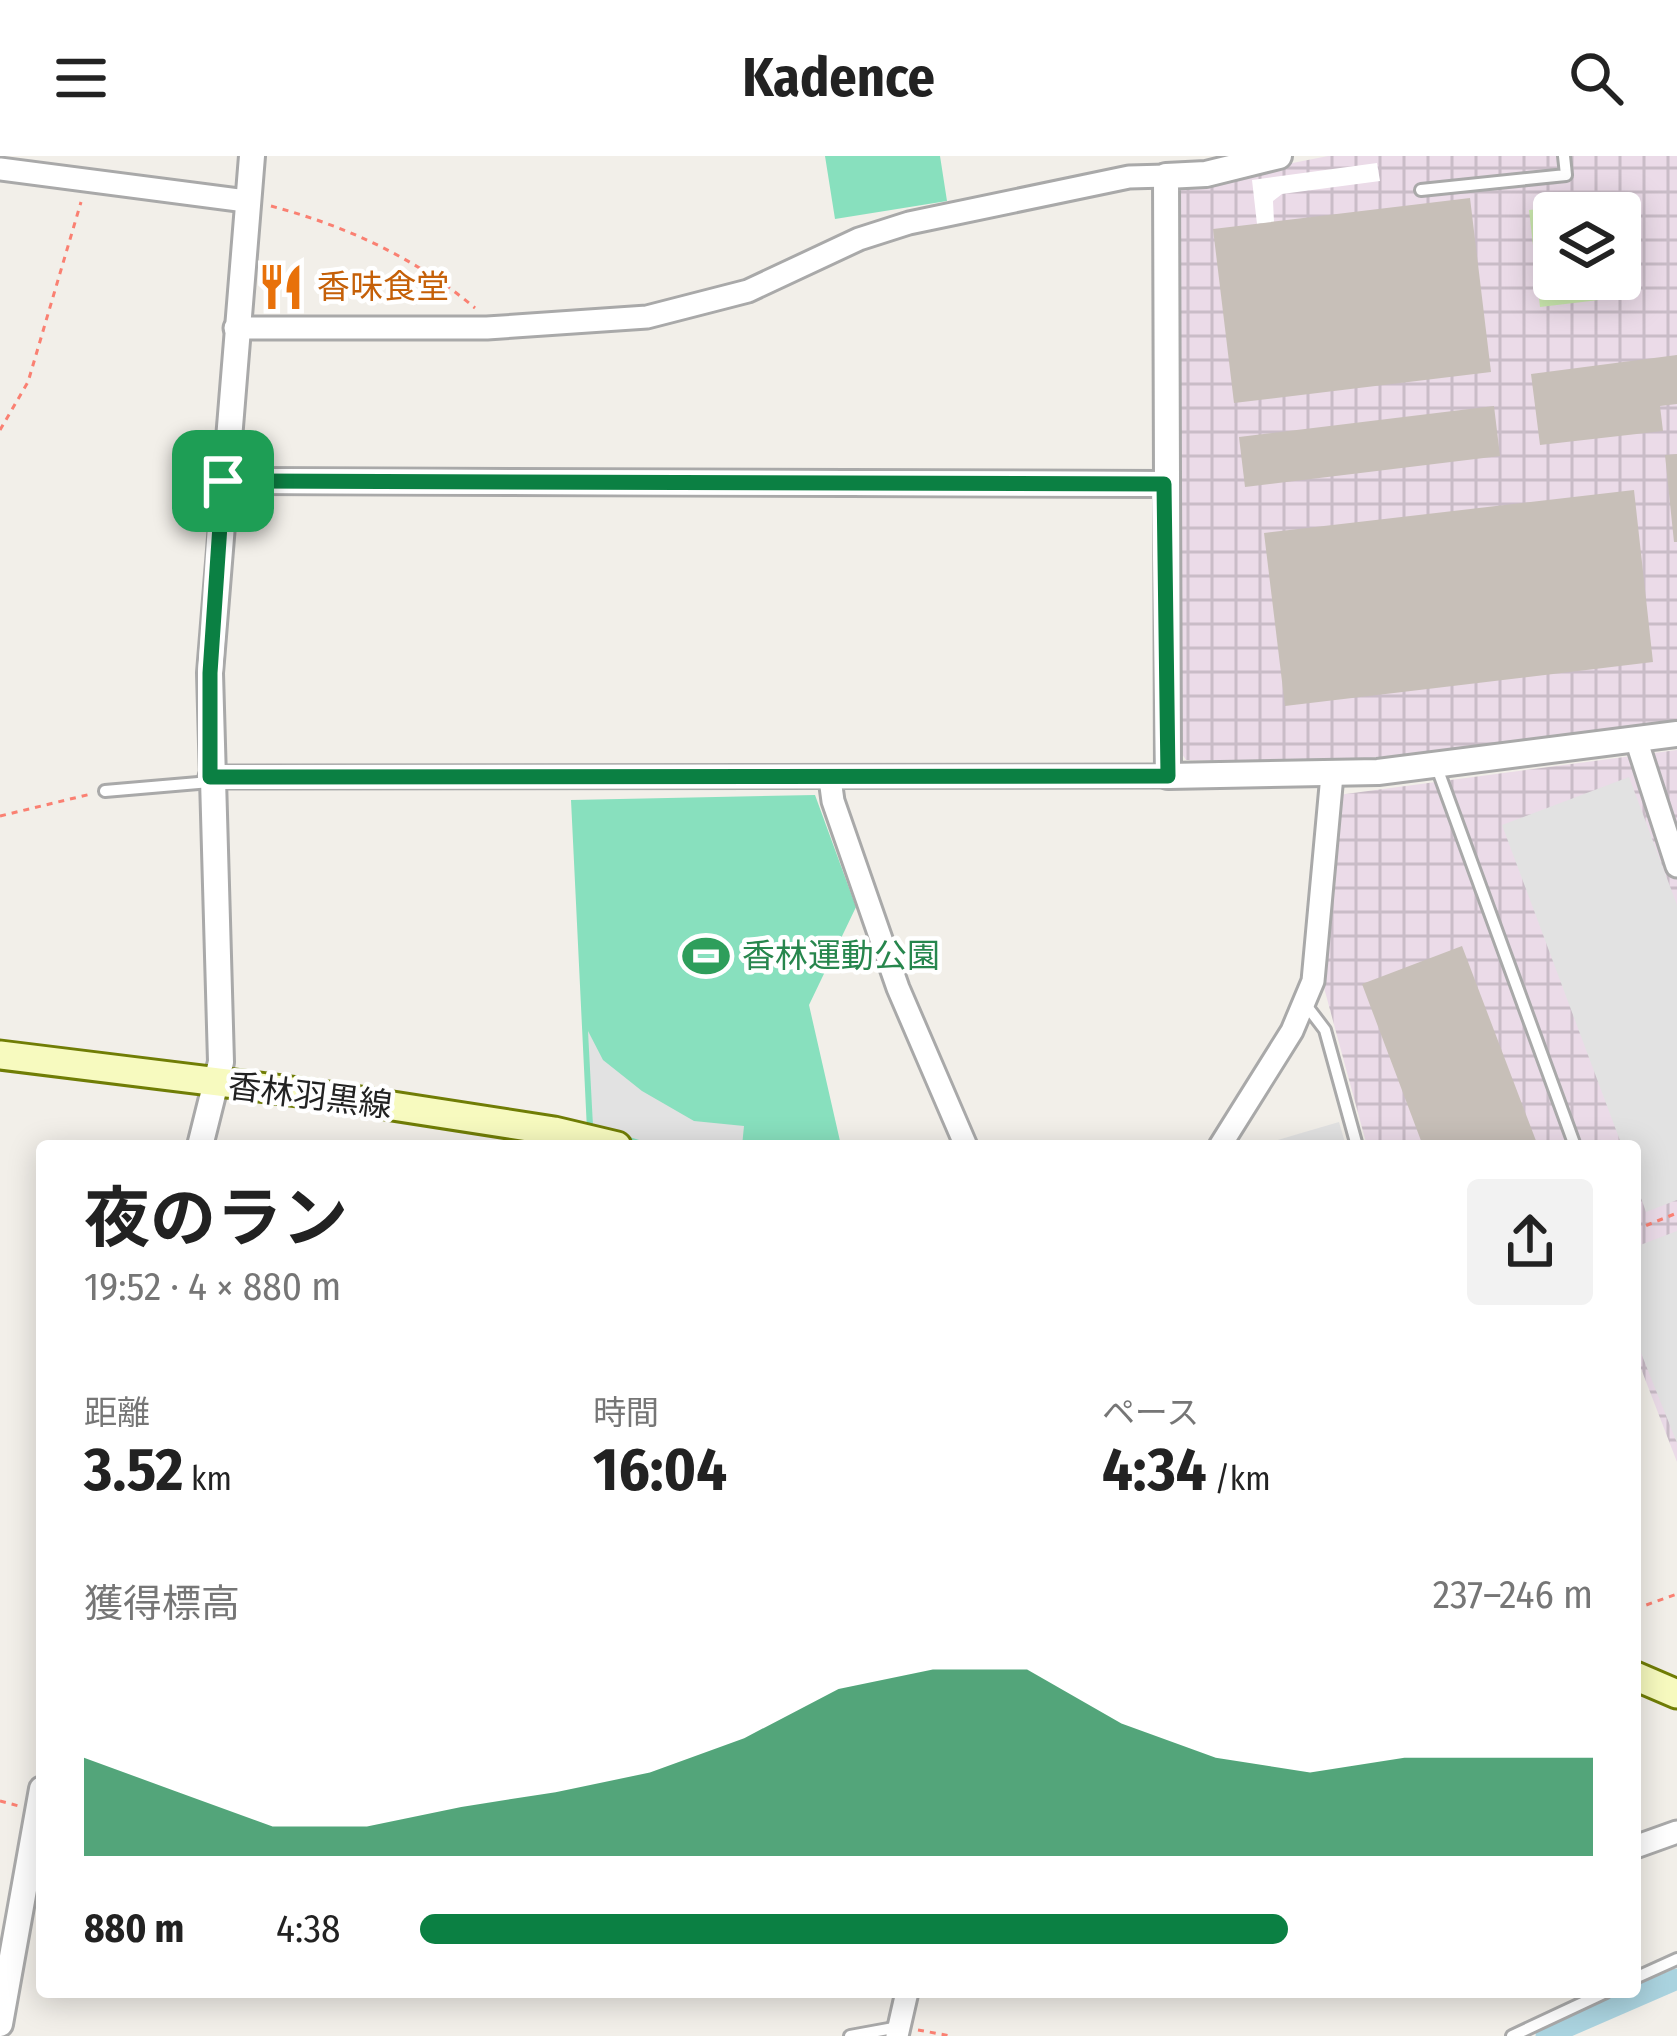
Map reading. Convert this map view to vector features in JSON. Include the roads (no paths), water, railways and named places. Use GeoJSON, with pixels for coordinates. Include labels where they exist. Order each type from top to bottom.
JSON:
{"type":"FeatureCollection","features":[{"type":"Feature","properties":{"kind":"main road","name":"香林羽黒線"},"geometry":{"type":"LineString","coordinates":[[0,1055],[467,1117],[586,1140]]}},
{"type":"Feature","properties":{"kind":"main road"},"geometry":{"type":"LineString","coordinates":[[1641,1679],[1677,1694]]}},
{"type":"Feature","properties":{"kind":"street"},"geometry":{"type":"LineString","coordinates":[[202,1140],[218,1084],[210,673],[252,156]]}},
{"type":"Feature","properties":{"kind":"street"},"geometry":{"type":"LineString","coordinates":[[235,328],[487,328],[646,317],[748,291],[842,246],[909,223],[1139,175],[1206,174],[1280,156]]}},
{"type":"Feature","properties":{"kind":"street"},"geometry":{"type":"LineString","coordinates":[[0,169],[246,201]]}},
{"type":"Feature","properties":{"kind":"street"},"geometry":{"type":"LineString","coordinates":[[1166,176],[1168,776]]}},
{"type":"Feature","properties":{"kind":"street"},"geometry":{"type":"LineString","coordinates":[[223,481],[1164,484]]}},
{"type":"Feature","properties":{"kind":"street"},"geometry":{"type":"LineString","coordinates":[[210,780],[1332,775],[1677,734]]}},
{"type":"Feature","properties":{"kind":"street"},"geometry":{"type":"LineString","coordinates":[[1636,739],[1677,866]]}},
{"type":"Feature","properties":{"kind":"street"},"geometry":{"type":"LineString","coordinates":[[1224,1140],[1306,1004],[1313,981],[1332,775]]}},
{"type":"Feature","properties":{"kind":"street"},"geometry":{"type":"LineString","coordinates":[[830,778],[833,801],[898,988],[963,1140]]}},
{"type":"Feature","properties":{"kind":"street"},"geometry":{"type":"LineString","coordinates":[[0,2024],[36,1823]]}},
{"type":"Feature","properties":{"kind":"street"},"geometry":{"type":"LineString","coordinates":[[1641,1845],[1677,1832]]}},
{"type":"Feature","properties":{"kind":"street"},"geometry":{"type":"LineString","coordinates":[[898,2032],[906,1998]]}},
{"type":"Feature","properties":{"kind":"lane"},"geometry":{"type":"LineString","coordinates":[[1421,190],[1566,175],[1564,156]]}},
{"type":"Feature","properties":{"kind":"lane"},"geometry":{"type":"LineString","coordinates":[[1436,765],[1573,1140]]}},
{"type":"Feature","properties":{"kind":"lane"},"geometry":{"type":"LineString","coordinates":[[106,791],[210,780]]}},
{"type":"Feature","properties":{"kind":"lane"},"geometry":{"type":"LineString","coordinates":[[1306,1004],[1325,1030],[1355,1140]]}},
{"type":"Feature","properties":{"kind":"lane"},"geometry":{"type":"LineString","coordinates":[[1641,1975],[1677,1959]]}},
{"type":"Feature","properties":{"kind":"lane"},"geometry":{"type":"LineString","coordinates":[[1512,2036],[1593,1998]]}},
{"type":"Feature","properties":{"kind":"lane"},"geometry":{"type":"LineString","coordinates":[[850,2036],[898,2032]]}},
{"type":"Feature","properties":{"kind":"waterway"},"geometry":{"type":"LineString","coordinates":[[1641,1995],[1677,1979]]}},
{"type":"Feature","properties":{"kind":"waterway"},"geometry":{"type":"LineString","coordinates":[[1546,2036],[1633,1998]]}},
{"type":"Feature","properties":{"kind":"place","name":"香味食堂"},"geometry":{"type":"Point","coordinates":[281,287]}},
{"type":"Feature","properties":{"kind":"place","name":"香林運動公園"},"geometry":{"type":"Point","coordinates":[706,956]}}]}
